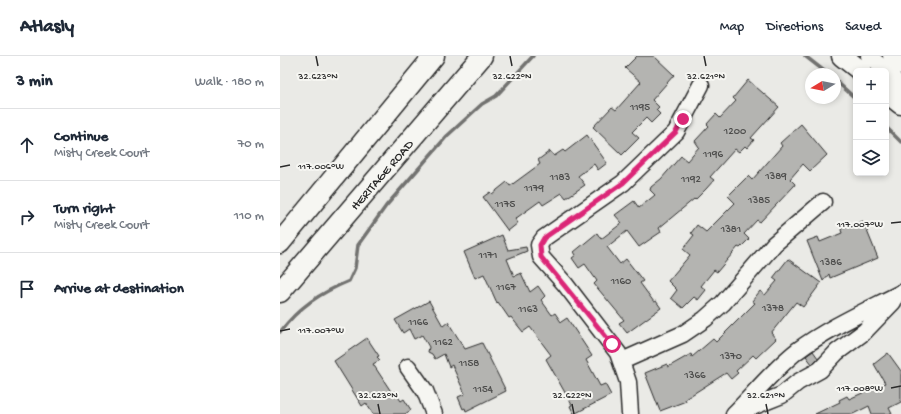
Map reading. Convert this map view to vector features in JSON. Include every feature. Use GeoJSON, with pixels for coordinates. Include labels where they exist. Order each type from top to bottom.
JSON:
{"type":"FeatureCollection","features":[{"type":"Feature","properties":{"kind":"main road"},"geometry":{"type":"LineString","coordinates":[[280,243],[434,56]]}},
{"type":"Feature","properties":{"kind":"main road","name":"HERITAGE ROAD"},"geometry":{"type":"LineString","coordinates":[[280,292],[482,56]]}},
{"type":"Feature","properties":{"kind":"main road"},"geometry":{"type":"LineString","coordinates":[[842,56],[857,68]]}},
{"type":"Feature","properties":{"kind":"main road"},"geometry":{"type":"LineString","coordinates":[[893,56],[901,64]]}},
{"type":"Feature","properties":{"kind":"main road"},"geometry":{"type":"LineString","coordinates":[[889,94],[901,104]]}},
{"type":"Feature","properties":{"kind":"street"},"geometry":{"type":"LineString","coordinates":[[869,56],[883,68]]}},
{"type":"Feature","properties":{"kind":"street"},"geometry":{"type":"LineString","coordinates":[[889,74],[901,87]]}},
{"type":"Feature","properties":{"kind":"street"},"geometry":{"type":"LineString","coordinates":[[630,414],[628,382],[622,361],[612,344],[541,257],[540,245],[544,238],[623,183],[676,132],[701,85]]}},
{"type":"Feature","properties":{"kind":"street"},"geometry":{"type":"LineString","coordinates":[[622,361],[682,334],[705,319],[723,304],[774,244],[823,202]]}},
{"type":"Feature","properties":{"kind":"street"},"geometry":{"type":"LineString","coordinates":[[901,293],[864,332],[837,352],[820,370],[798,382],[782,395],[735,414],[774,371],[796,351],[837,326],[901,293]]}},
{"type":"Feature","properties":{"kind":"street"},"geometry":{"type":"LineString","coordinates":[[408,367],[425,391],[434,414]]}},
{"type":"Feature","properties":{"kind":"building"},"geometry":{"type":"Polygon","coordinates":[[[637,56],[654,56],[674,75],[652,100],[659,107],[656,110],[660,114],[651,123],[646,118],[632,132],[639,138],[622,155],[593,127],[612,107],[616,110],[641,82],[625,68],[637,56]]]}},
{"type":"Feature","properties":{"kind":"building"},"geometry":{"type":"Polygon","coordinates":[[[748,80],[779,107],[751,138],[754,140],[747,148],[745,146],[739,152],[735,149],[710,177],[714,180],[706,189],[695,200],[694,199],[659,228],[661,232],[639,247],[627,231],[607,247],[620,264],[626,259],[643,281],[640,283],[654,302],[656,301],[661,308],[627,333],[619,323],[624,320],[594,284],[597,281],[585,264],[579,268],[572,258],[576,255],[574,252],[597,233],[601,239],[622,223],[615,215],[634,201],[639,208],[655,195],[650,190],[651,187],[661,179],[681,156],[687,161],[699,147],[695,141],[709,126],[707,124],[716,114],[720,118],[736,101],[733,98],[748,80]]]}},
{"type":"Feature","properties":{"kind":"building"},"geometry":{"type":"Polygon","coordinates":[[[801,124],[827,155],[810,171],[803,164],[790,179],[795,184],[794,186],[760,222],[757,220],[744,234],[749,239],[740,248],[738,247],[717,272],[714,270],[701,286],[706,290],[698,300],[694,297],[683,308],[671,298],[677,290],[668,281],[690,255],[683,249],[694,235],[691,233],[697,225],[706,232],[735,203],[728,196],[748,176],[752,180],[782,146],[780,143],[801,124]]]}},
{"type":"Feature","properties":{"kind":"building"},"geometry":{"type":"Polygon","coordinates":[[[587,135],[607,163],[598,170],[594,164],[578,176],[585,185],[566,198],[562,193],[543,205],[540,201],[515,219],[518,223],[508,231],[483,197],[490,192],[492,194],[507,182],[510,186],[540,164],[538,160],[550,151],[554,156],[563,150],[565,152],[587,135]]]}},
{"type":"Feature","properties":{"kind":"building"},"geometry":{"type":"Polygon","coordinates":[[[863,221],[878,258],[830,278],[829,274],[823,281],[807,241],[818,237],[820,242],[842,233],[842,228],[863,221]]]}},
{"type":"Feature","properties":{"kind":"building"},"geometry":{"type":"Polygon","coordinates":[[[502,235],[508,250],[526,247],[527,251],[507,259],[514,276],[521,273],[530,292],[538,286],[545,296],[541,300],[552,315],[555,313],[561,322],[567,318],[592,356],[586,360],[600,386],[605,384],[611,395],[574,414],[570,406],[572,405],[546,359],[551,355],[530,327],[523,332],[511,317],[509,318],[498,302],[497,303],[484,274],[475,278],[464,252],[502,235]]]}},
{"type":"Feature","properties":{"kind":"building"},"geometry":{"type":"Polygon","coordinates":[[[788,259],[821,283],[803,307],[796,302],[771,333],[776,339],[756,358],[753,355],[736,371],[738,373],[731,379],[726,373],[685,399],[686,401],[660,411],[645,373],[667,364],[668,367],[691,354],[692,357],[713,339],[716,342],[755,303],[752,301],[760,291],[765,295],[777,281],[773,278],[788,259]]]}},
{"type":"Feature","properties":{"kind":"building"},"geometry":{"type":"Polygon","coordinates":[[[429,301],[443,326],[448,322],[465,349],[482,343],[506,391],[466,411],[465,408],[463,409],[458,397],[465,394],[452,365],[449,367],[444,354],[435,359],[432,354],[428,352],[429,347],[422,335],[414,339],[409,329],[403,333],[395,320],[429,301]]]}},
{"type":"Feature","properties":{"kind":"building"},"geometry":{"type":"Polygon","coordinates":[[[367,338],[380,360],[373,364],[392,393],[394,391],[401,401],[404,399],[411,410],[405,414],[373,414],[366,403],[362,406],[334,361],[367,338]]]}},
{"type":"Feature","properties":{"kind":"building"},"geometry":{"type":"Polygon","coordinates":[[[813,351],[818,358],[812,364],[806,356],[813,351]]]}},
{"type":"Feature","properties":{"kind":"building"},"geometry":{"type":"Polygon","coordinates":[[[888,353],[901,371],[901,402],[889,408],[892,414],[872,414],[869,406],[853,414],[815,414],[840,402],[839,400],[847,396],[849,399],[885,383],[874,364],[888,353]]]}},
{"type":"Feature","properties":{"kind":"waterway"},"geometry":{"type":"LineString","coordinates":[[280,332],[295,315],[319,296],[349,281],[355,268],[358,245],[386,206],[447,136],[482,104],[496,96],[533,56]]}},
{"type":"Feature","properties":{"kind":"waterway"},"geometry":{"type":"LineString","coordinates":[[805,56],[820,68]]}},
{"type":"Feature","properties":{"kind":"waterway"},"geometry":{"type":"LineString","coordinates":[[841,85],[853,96]]}},
{"type":"Feature","properties":{"kind":"waterway"},"geometry":{"type":"LineString","coordinates":[[889,130],[901,142]]}},
{"type":"Feature","properties":{"kind":"route"},"geometry":{"type":"LineString","coordinates":[[612,344],[565,284],[541,257],[539,249],[541,241],[623,183],[676,132],[683,119]]}}]}
